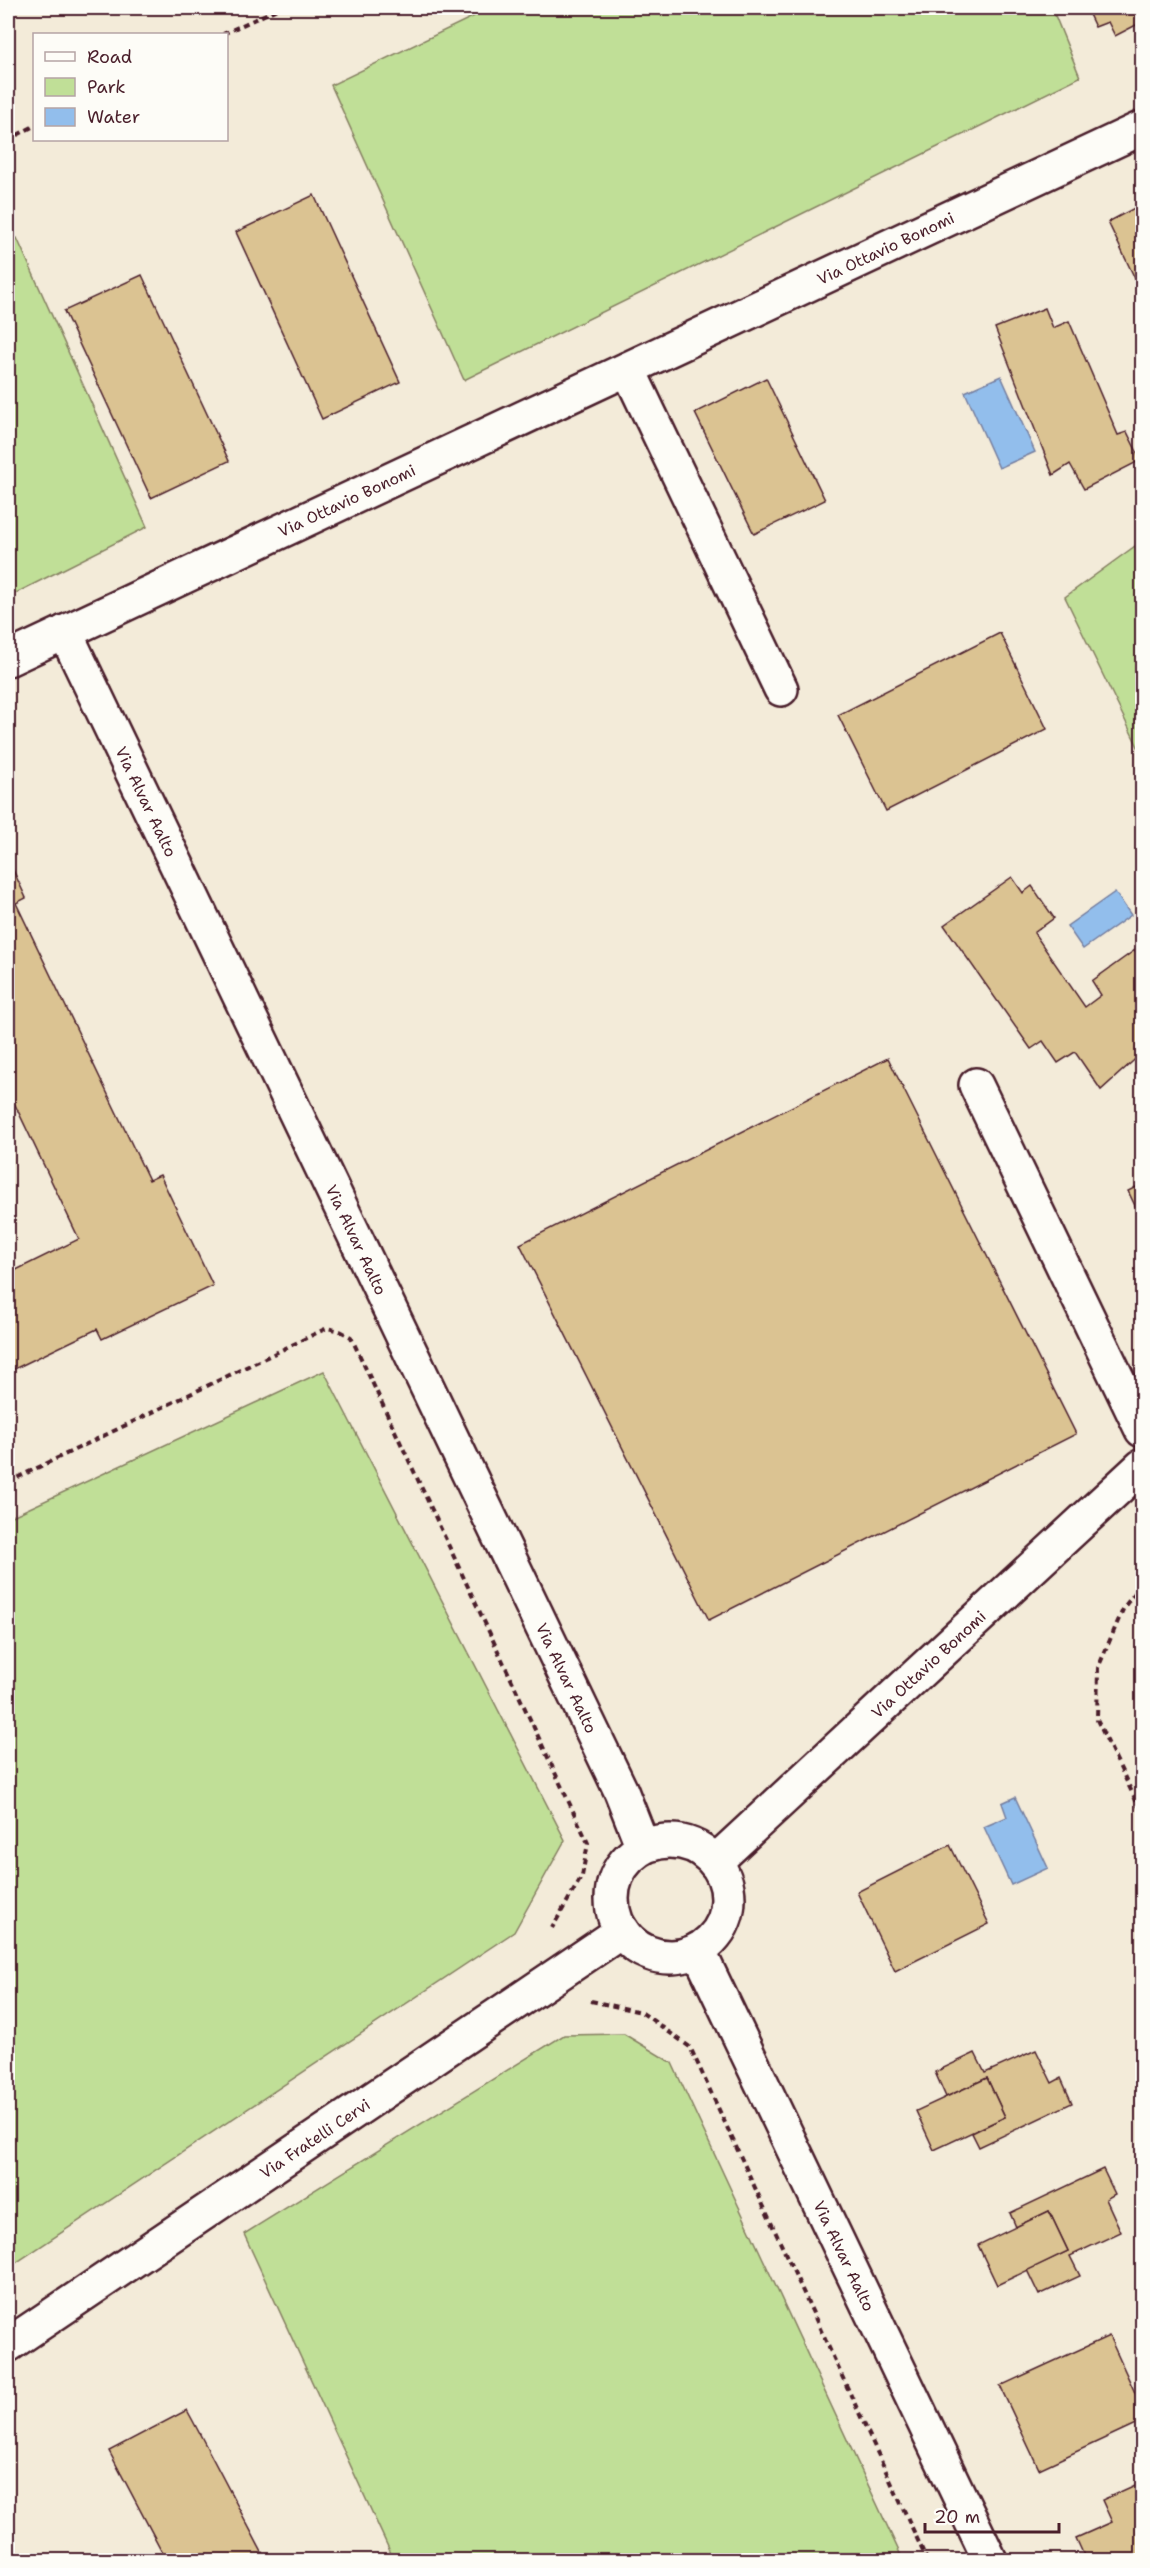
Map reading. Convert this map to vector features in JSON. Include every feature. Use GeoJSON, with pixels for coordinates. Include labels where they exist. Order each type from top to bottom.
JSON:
{"type":"FeatureCollection","features":[{"type":"Feature","properties":{"kind":"street","name":"Via Ottavio Bonomi"},"geometry":{"type":"LineString","coordinates":[[8,659],[1143,128]]}},
{"type":"Feature","properties":{"kind":"street"},"geometry":{"type":"LineString","coordinates":[[627,369],[781,688]]}},
{"type":"Feature","properties":{"kind":"street","name":"Via Alvar Aalto"},"geometry":{"type":"LineString","coordinates":[[65,632],[621,1791],[644,1847]]}},
{"type":"Feature","properties":{"kind":"street"},"geometry":{"type":"LineString","coordinates":[[976,1085],[1143,1430]]}},
{"type":"Feature","properties":{"kind":"street","name":"Via Ottavio Bonomi"},"geometry":{"type":"LineString","coordinates":[[715,1862],[1143,1466]]}},
{"type":"Feature","properties":{"kind":"street"},"geometry":{"type":"LineString","coordinates":[[662,1841],[682,1841],[700,1849],[715,1862],[724,1876],[728,1892],[728,1910],[717,1933],[698,1950],[682,1956],[665,1957],[648,1953],[633,1944],[622,1932],[614,1914],[613,1894],[617,1875],[628,1859],[644,1847],[662,1841]]}},
{"type":"Feature","properties":{"kind":"street","name":"Via Fratelli Cervi"},"geometry":{"type":"LineString","coordinates":[[8,2345],[622,1932]]}},
{"type":"Feature","properties":{"kind":"street","name":"Via Alvar Aalto"},"geometry":{"type":"LineString","coordinates":[[698,1950],[990,2560]]}},
{"type":"Feature","properties":{"kind":"path"},"geometry":{"type":"LineString","coordinates":[[226,33],[279,8]]}},
{"type":"Feature","properties":{"kind":"path"},"geometry":{"type":"LineString","coordinates":[[8,140],[33,127]]}},
{"type":"Feature","properties":{"kind":"path"},"geometry":{"type":"LineString","coordinates":[[8,1482],[327,1328],[351,1337],[588,1843],[582,1876],[546,1938],[590,2000],[641,2012],[690,2047],[927,2560]]}},
{"type":"Feature","properties":{"kind":"path"},"geometry":{"type":"LineString","coordinates":[[1143,1584],[1124,1607],[1098,1668],[1097,1720],[1143,1813]]}},
{"type":"Feature","properties":{"kind":"green space"},"geometry":{"type":"Polygon","coordinates":[[[491,8],[1052,8],[1080,77],[464,380],[331,85],[491,8]]]}},
{"type":"Feature","properties":{"kind":"green space"},"geometry":{"type":"Polygon","coordinates":[[[17,238],[147,527],[8,597],[8,243],[17,238]]]}},
{"type":"Feature","properties":{"kind":"green space"},"geometry":{"type":"Polygon","coordinates":[[[1142,541],[1142,755],[1065,597],[1142,541]]]}},
{"type":"Feature","properties":{"kind":"green space"},"geometry":{"type":"Polygon","coordinates":[[[324,1371],[565,1840],[514,1932],[8,2268],[8,1518],[324,1371]]]}},
{"type":"Feature","properties":{"kind":"green space"},"geometry":{"type":"Polygon","coordinates":[[[624,2034],[672,2063],[903,2560],[394,2560],[244,2234],[564,2035],[624,2034]]]}},
{"type":"Feature","properties":{"kind":"water"},"geometry":{"type":"Polygon","coordinates":[[[1001,376],[1035,452],[999,468],[965,392],[1001,376]]]}},
{"type":"Feature","properties":{"kind":"water"},"geometry":{"type":"Polygon","coordinates":[[[1115,892],[1131,915],[1083,949],[1067,926],[1115,892]]]}},
{"type":"Feature","properties":{"kind":"water"},"geometry":{"type":"Polygon","coordinates":[[[1015,1797],[1048,1868],[1011,1885],[984,1827],[1007,1817],[1002,1803],[1015,1797]]]}},
{"type":"Feature","properties":{"kind":"building"},"geometry":{"type":"Polygon","coordinates":[[[1086,8],[1142,8],[1142,22],[1115,36],[1108,22],[1095,27],[1086,8]]]}},
{"type":"Feature","properties":{"kind":"building"},"geometry":{"type":"Polygon","coordinates":[[[314,195],[400,382],[322,419],[236,232],[314,195]]]}},
{"type":"Feature","properties":{"kind":"building"},"geometry":{"type":"Polygon","coordinates":[[[1142,204],[1142,285],[1139,287],[1108,222],[1142,204]]]}},
{"type":"Feature","properties":{"kind":"building"},"geometry":{"type":"Polygon","coordinates":[[[142,275],[229,461],[151,498],[64,311],[142,275]]]}},
{"type":"Feature","properties":{"kind":"building"},"geometry":{"type":"Polygon","coordinates":[[[1045,308],[1053,328],[1069,321],[1118,435],[1127,432],[1141,460],[1084,489],[1070,464],[1053,475],[995,328],[1045,308]]]}},
{"type":"Feature","properties":{"kind":"building"},"geometry":{"type":"Polygon","coordinates":[[[766,378],[825,500],[754,534],[695,413],[766,378]]]}},
{"type":"Feature","properties":{"kind":"building"},"geometry":{"type":"Polygon","coordinates":[[[1000,633],[1047,729],[886,811],[838,715],[1000,633]]]}},
{"type":"Feature","properties":{"kind":"building"},"geometry":{"type":"Polygon","coordinates":[[[8,859],[26,898],[16,903],[149,1180],[160,1175],[213,1286],[102,1339],[97,1329],[8,1372],[8,1274],[79,1239],[8,1090],[8,859]]]}},
{"type":"Feature","properties":{"kind":"building"},"geometry":{"type":"Polygon","coordinates":[[[1012,877],[1023,893],[1032,886],[1054,918],[1034,933],[1085,1007],[1101,995],[1092,981],[1135,950],[1142,961],[1142,1053],[1101,1090],[1075,1052],[1058,1063],[1043,1041],[1031,1049],[944,925],[1012,877]]]}},
{"type":"Feature","properties":{"kind":"building"},"geometry":{"type":"Polygon","coordinates":[[[888,1058],[1076,1434],[709,1620],[520,1244],[888,1058]]]}},
{"type":"Feature","properties":{"kind":"building"},"geometry":{"type":"Polygon","coordinates":[[[1142,1184],[1142,1220],[1128,1191],[1142,1184]]]}},
{"type":"Feature","properties":{"kind":"building"},"geometry":{"type":"Polygon","coordinates":[[[950,1845],[989,1924],[895,1971],[857,1892],[950,1845]]]}},
{"type":"Feature","properties":{"kind":"building"},"geometry":{"type":"Polygon","coordinates":[[[1036,2050],[1052,2083],[1061,2078],[1072,2103],[979,2147],[972,2133],[1005,2117],[987,2078],[946,2097],[935,2072],[975,2053],[985,2073],[1036,2050]]]}},
{"type":"Feature","properties":{"kind":"building"},"geometry":{"type":"Polygon","coordinates":[[[987,2078],[1005,2117],[934,2150],[916,2111],[987,2078]]]}},
{"type":"Feature","properties":{"kind":"building"},"geometry":{"type":"Polygon","coordinates":[[[1103,2169],[1115,2194],[1106,2199],[1121,2232],[1070,2256],[1080,2276],[1039,2295],[1027,2270],[1068,2251],[1049,2211],[1016,2227],[1010,2213],[1103,2169]]]}},
{"type":"Feature","properties":{"kind":"building"},"geometry":{"type":"Polygon","coordinates":[[[1049,2211],[1068,2251],[997,2285],[978,2245],[1049,2211]]]}},
{"type":"Feature","properties":{"kind":"building"},"geometry":{"type":"Polygon","coordinates":[[[1109,2336],[1142,2408],[1142,2421],[1039,2469],[1000,2386],[1109,2336]]]}},
{"type":"Feature","properties":{"kind":"building"},"geometry":{"type":"Polygon","coordinates":[[[187,2410],[266,2560],[166,2559],[109,2451],[187,2410]]]}},
{"type":"Feature","properties":{"kind":"building"},"geometry":{"type":"Polygon","coordinates":[[[1142,2482],[1142,2560],[1086,2560],[1076,2538],[1112,2522],[1102,2500],[1142,2482]]]}}]}
